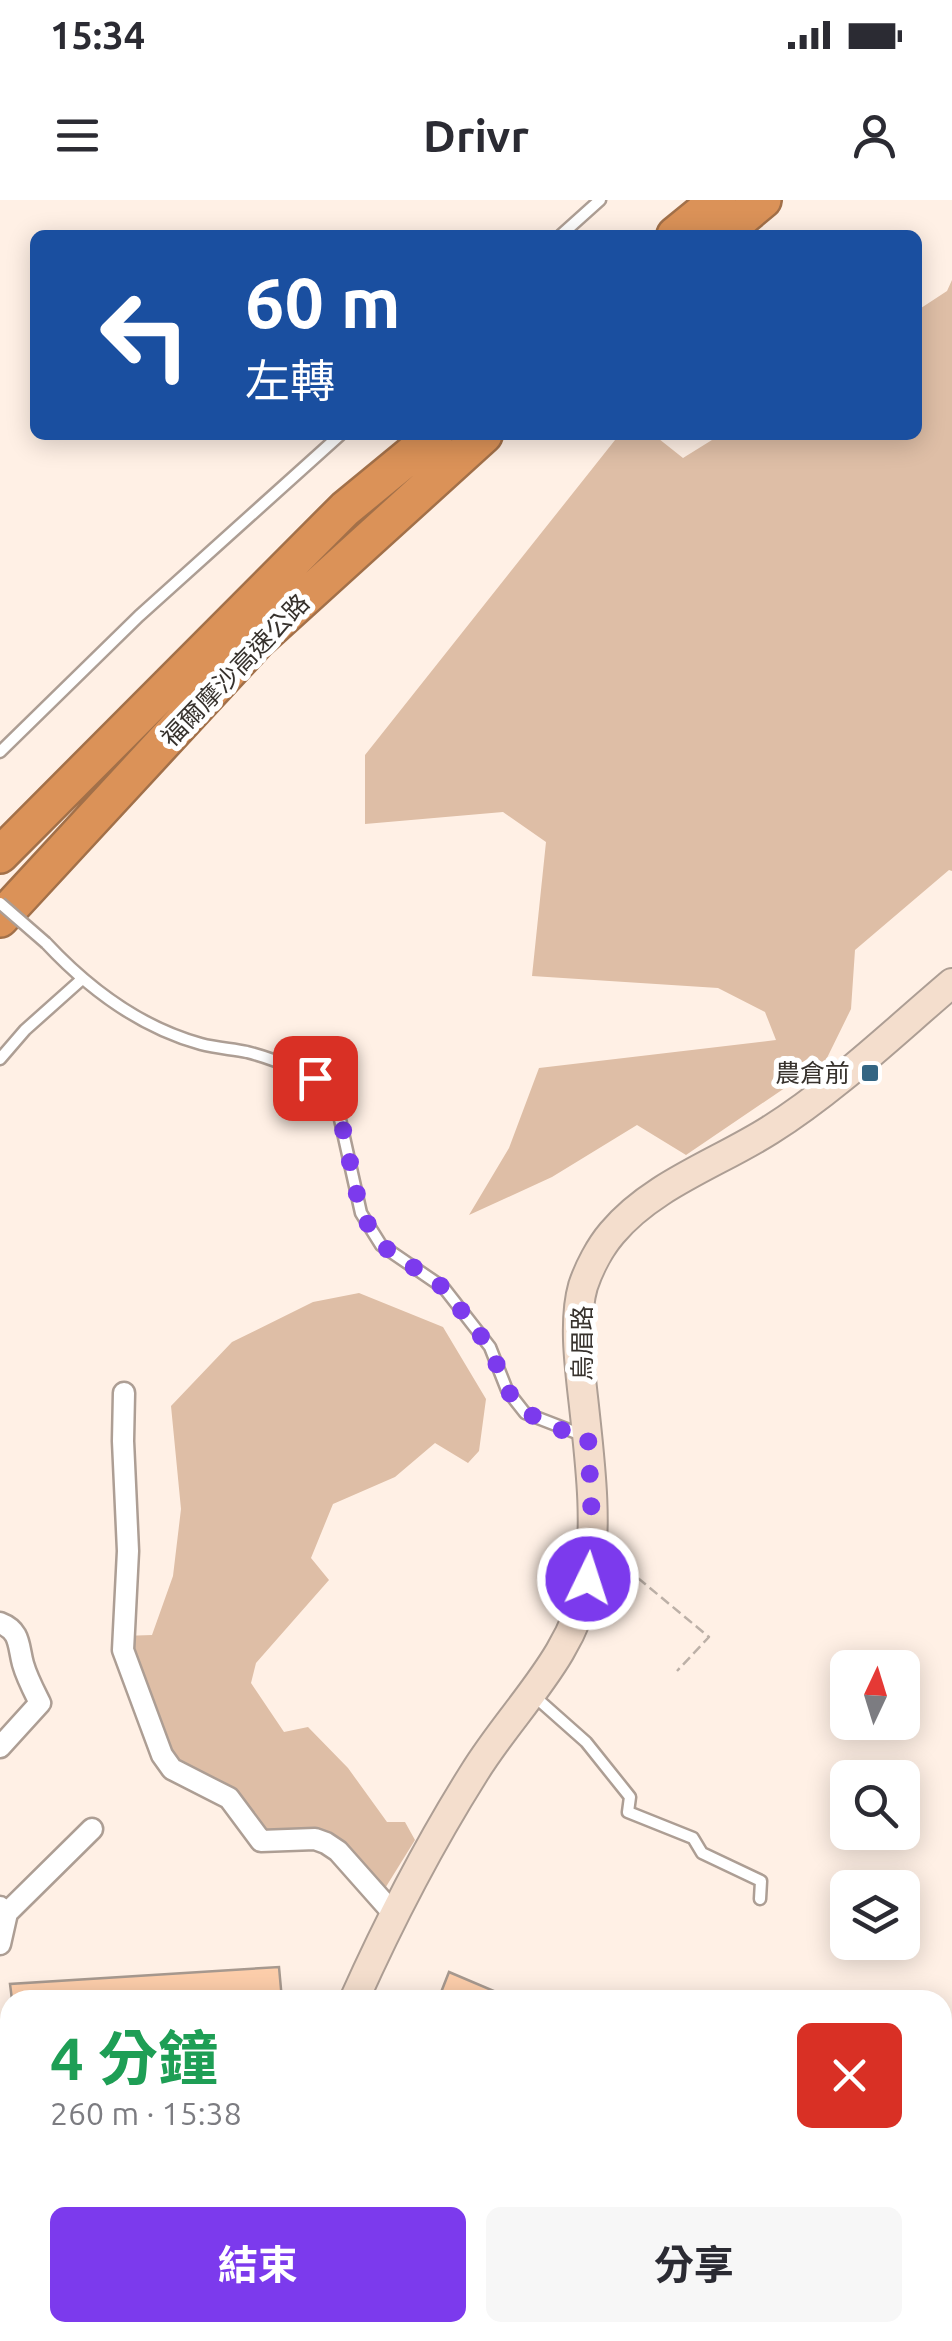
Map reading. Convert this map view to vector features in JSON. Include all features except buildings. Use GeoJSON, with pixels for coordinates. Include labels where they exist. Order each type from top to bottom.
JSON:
{"type":"FeatureCollection","features":[{"type":"Feature","properties":{"kind":"highway"},"geometry":{"type":"LineString","coordinates":[[682,230],[718,200]]}},
{"type":"Feature","properties":{"kind":"highway"},"geometry":{"type":"LineString","coordinates":[[726,230],[764,200]]}},
{"type":"Feature","properties":{"kind":"highway","name":"福爾摩沙高速公路"},"geometry":{"type":"LineString","coordinates":[[0,855],[345,509],[428,440]]}},
{"type":"Feature","properties":{"kind":"highway","name":"福爾摩沙高速公路"},"geometry":{"type":"LineString","coordinates":[[0,918],[257,641],[478,440]]}},
{"type":"Feature","properties":{"kind":"main road","name":"烏眉路"},"geometry":{"type":"LineString","coordinates":[[358,1990],[393,1912],[476,1770],[532,1695],[574,1629],[588,1579],[591,1538],[588,1436],[578,1350],[582,1288],[612,1233],[646,1201],[770,1130],[820,1094],[952,983]]}},
{"type":"Feature","properties":{"kind":"street"},"geometry":{"type":"LineString","coordinates":[[124,1393],[128,1551],[123,1650],[162,1756],[180,1775],[229,1798],[261,1842],[314,1838],[338,1850],[393,1912]]}},
{"type":"Feature","properties":{"kind":"street"},"geometry":{"type":"LineString","coordinates":[[0,1623],[11,1627],[18,1638],[23,1666],[40,1703],[0,1747]]}},
{"type":"Feature","properties":{"kind":"street"},"geometry":{"type":"LineString","coordinates":[[0,1944],[4,1910],[92,1828]]}},
{"type":"Feature","properties":{"kind":"lane"},"geometry":{"type":"LineString","coordinates":[[567,230],[600,200]]}},
{"type":"Feature","properties":{"kind":"lane"},"geometry":{"type":"LineString","coordinates":[[0,752],[138,616],[334,440]]}},
{"type":"Feature","properties":{"kind":"lane"},"geometry":{"type":"LineString","coordinates":[[0,903],[81,980],[149,1025],[202,1044],[248,1052],[297,1068],[334,1088],[361,1213],[381,1245],[444,1288],[490,1348],[507,1390],[525,1412],[562,1430],[588,1436]]}},
{"type":"Feature","properties":{"kind":"lane"},"geometry":{"type":"LineString","coordinates":[[0,1059],[25,1030],[81,980]]}},
{"type":"Feature","properties":{"kind":"lane"},"geometry":{"type":"LineString","coordinates":[[532,1695],[586,1742],[630,1798],[628,1812],[693,1838],[702,1853],[761,1881],[760,1899]]}},
{"type":"Feature","properties":{"kind":"path"},"geometry":{"type":"LineString","coordinates":[[591,1538],[708,1637],[677,1672]]}},
{"type":"Feature","properties":{"kind":"shaded area"},"geometry":{"type":"Polygon","coordinates":[[[952,280],[952,871],[855,950],[851,1009],[826,1060],[686,1155],[637,1125],[552,1177],[469,1215],[509,1148],[539,1068],[776,1040],[765,1012],[718,988],[532,976],[546,842],[503,812],[365,824],[365,755],[615,440],[660,440],[683,458],[712,440],[922,440],[922,307],[947,291],[952,280]]]}},
{"type":"Feature","properties":{"kind":"shaded area"},"geometry":{"type":"Polygon","coordinates":[[[359,1293],[443,1327],[486,1399],[479,1451],[468,1463],[435,1443],[395,1477],[333,1504],[311,1558],[329,1580],[256,1663],[251,1683],[284,1732],[308,1727],[348,1768],[387,1822],[405,1822],[415,1840],[384,1890],[322,1834],[260,1838],[236,1802],[158,1754],[122,1636],[152,1635],[173,1576],[181,1509],[171,1406],[232,1342],[313,1302],[359,1293]]]}},
{"type":"Feature","properties":{"kind":"place","name":"農倉前"},"geometry":{"type":"Point","coordinates":[870,1073]}},
{"type":"Feature","properties":{"kind":"route"},"geometry":{"type":"LineString","coordinates":[[315,1078],[334,1088],[361,1213],[381,1245],[444,1288],[490,1348],[507,1390],[525,1412],[562,1430],[588,1436],[592,1522],[588,1579]]}}]}
